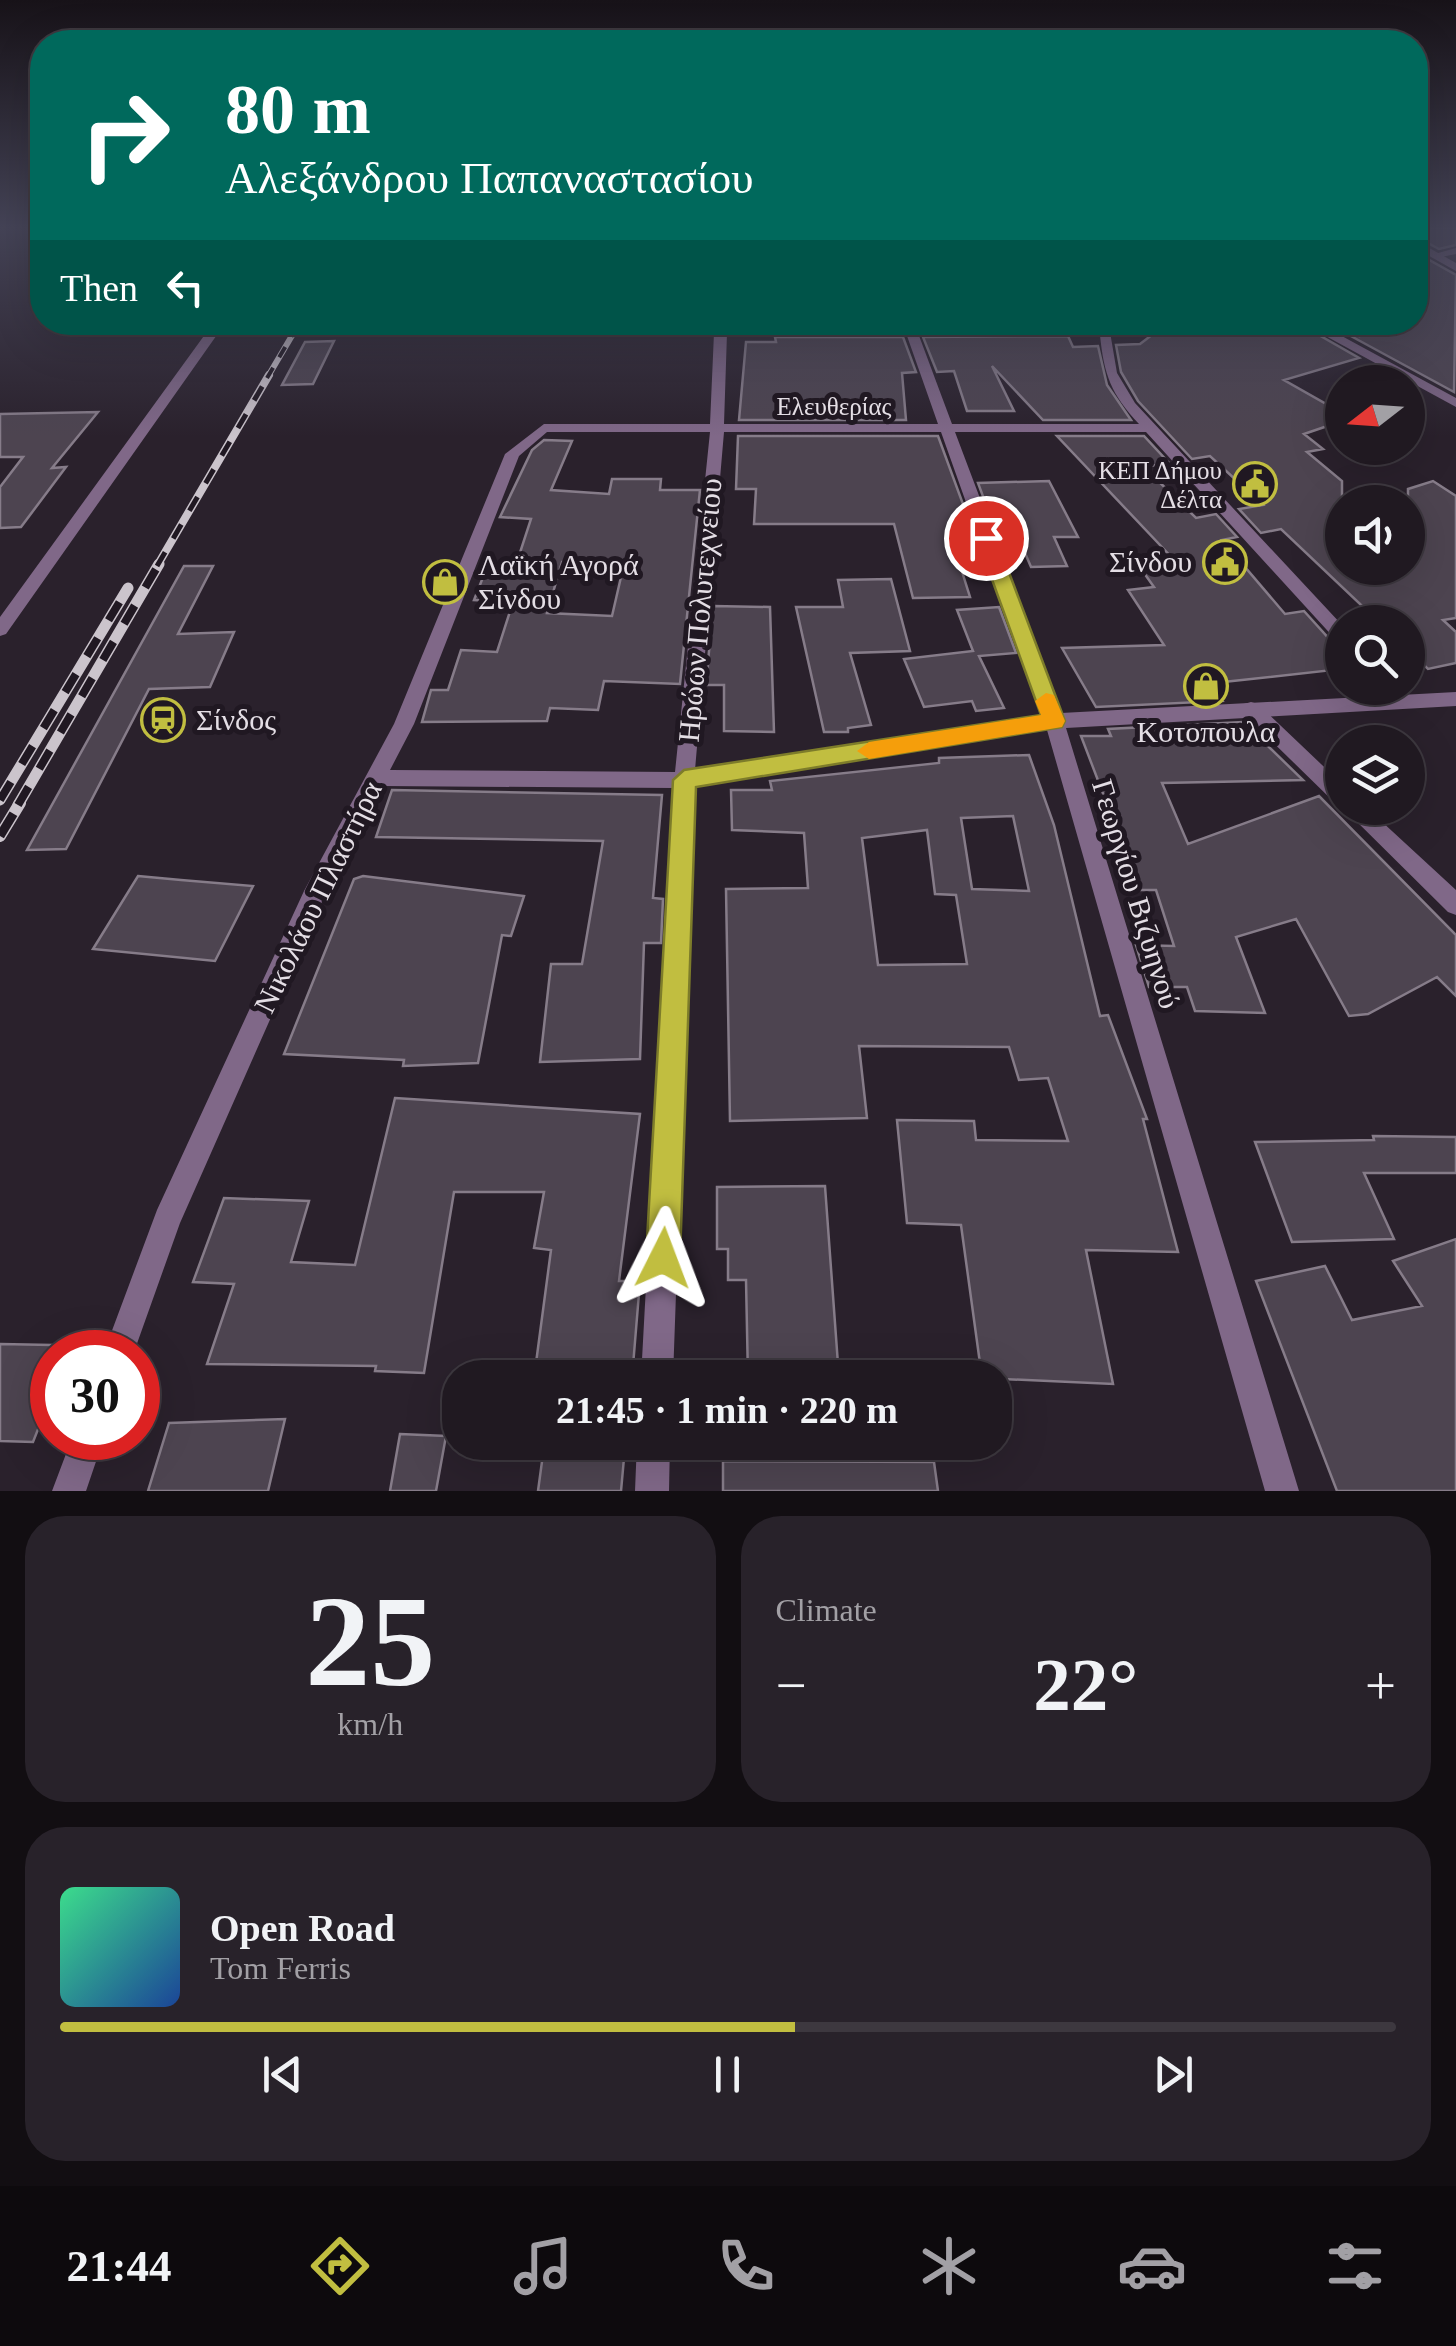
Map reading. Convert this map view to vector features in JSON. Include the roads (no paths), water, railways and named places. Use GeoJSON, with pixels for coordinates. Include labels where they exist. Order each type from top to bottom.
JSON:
{"type":"FeatureCollection","features":[{"type":"Feature","properties":{"kind":"street"},"geometry":{"type":"LineString","coordinates":[[0,630],[211,335]]}},
{"type":"Feature","properties":{"kind":"street","name":"Ηρώων Πολυτεχνείου"},"geometry":{"type":"LineString","coordinates":[[658,1360],[684,780],[717,429],[721,335]]}},
{"type":"Feature","properties":{"kind":"street","name":"Γεωργίου Βιζυηνού"},"geometry":{"type":"LineString","coordinates":[[913,335],[1054,721],[1282,1491]]}},
{"type":"Feature","properties":{"kind":"street"},"geometry":{"type":"LineString","coordinates":[[1098,335],[1110,373],[1129,405],[1325,617]]}},
{"type":"Feature","properties":{"kind":"street"},"geometry":{"type":"LineString","coordinates":[[1330,335],[1456,403]]}},
{"type":"Feature","properties":{"kind":"street","name":"Ελευθερίας"},"geometry":{"type":"LineString","coordinates":[[521,443],[544,428],[1152,428]]}},
{"type":"Feature","properties":{"kind":"street","name":"Νικολάου Πλαστήρα"},"geometry":{"type":"LineString","coordinates":[[127,1330],[167,1220],[312,898],[404,724],[512,454],[521,443]]}},
{"type":"Feature","properties":{"kind":"street"},"geometry":{"type":"LineString","coordinates":[[1425,702],[1456,699]]}},
{"type":"Feature","properties":{"kind":"street"},"geometry":{"type":"LineString","coordinates":[[376,778],[684,780],[1054,721],[1374,705]]}},
{"type":"Feature","properties":{"kind":"street"},"geometry":{"type":"LineString","coordinates":[[1251,709],[1325,780]]}},
{"type":"Feature","properties":{"kind":"street"},"geometry":{"type":"LineString","coordinates":[[1372,825],[1456,906]]}},
{"type":"Feature","properties":{"kind":"street"},"geometry":{"type":"LineString","coordinates":[[69,1491],[80,1460]]}},
{"type":"Feature","properties":{"kind":"street"},"geometry":{"type":"LineString","coordinates":[[652,1491],[653,1460]]}},
{"type":"Feature","properties":{"kind":"railway"},"geometry":{"type":"LineString","coordinates":[[267,378],[292,335]]}},
{"type":"Feature","properties":{"kind":"railway"},"geometry":{"type":"LineString","coordinates":[[157,566],[269,375]]}},
{"type":"Feature","properties":{"kind":"railway"},"geometry":{"type":"LineString","coordinates":[[18,805],[159,564]]}},
{"type":"Feature","properties":{"kind":"railway"},"geometry":{"type":"LineString","coordinates":[[0,800],[128,588]]}},
{"type":"Feature","properties":{"kind":"railway"},"geometry":{"type":"LineString","coordinates":[[0,836],[20,803]]}},
{"type":"Feature","properties":{"kind":"place","name":"ΚΕΠ Δήμου Δέλτα"},"geometry":{"type":"Point","coordinates":[1255,484]}},
{"type":"Feature","properties":{"kind":"place","name":"Σίνδου"},"geometry":{"type":"Point","coordinates":[1225,562]}},
{"type":"Feature","properties":{"kind":"place","name":"Λαϊκή Αγορά Σίνδου"},"geometry":{"type":"Point","coordinates":[445,582]}},
{"type":"Feature","properties":{"kind":"place","name":"Κοτοπουλα"},"geometry":{"type":"Point","coordinates":[1206,686]}},
{"type":"Feature","properties":{"kind":"place","name":"Σίνδος"},"geometry":{"type":"Point","coordinates":[163,720]}}]}
